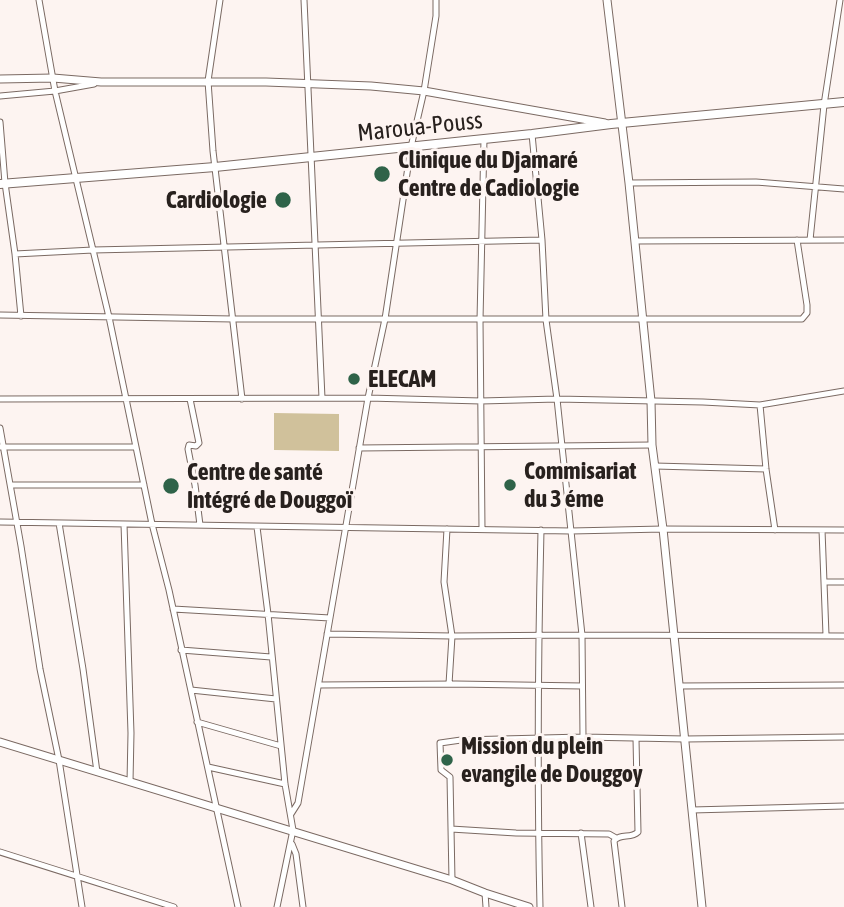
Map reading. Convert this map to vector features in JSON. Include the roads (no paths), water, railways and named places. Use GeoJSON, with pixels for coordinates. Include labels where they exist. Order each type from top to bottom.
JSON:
{"type":"FeatureCollection","features":[{"type":"Feature","properties":{"kind":"main road","name":"Maroua-Pouss"},"geometry":{"type":"LineString","coordinates":[[3,184],[215,167],[844,102]]}},
{"type":"Feature","properties":{"kind":"main road"},"geometry":{"type":"LineString","coordinates":[[826,105],[844,111]]}},
{"type":"Feature","properties":{"kind":"street"},"geometry":{"type":"LineString","coordinates":[[39,0],[55,91],[109,317],[135,447],[218,808],[238,907]]}},
{"type":"Feature","properties":{"kind":"street"},"geometry":{"type":"LineString","coordinates":[[220,0],[208,81],[215,167],[242,399]]}},
{"type":"Feature","properties":{"kind":"street"},"geometry":{"type":"LineString","coordinates":[[304,0],[322,398]]}},
{"type":"Feature","properties":{"kind":"street"},"geometry":{"type":"LineString","coordinates":[[291,814],[298,803],[368,398],[385,319],[411,147],[424,91],[436,16],[436,0]]}},
{"type":"Feature","properties":{"kind":"street"},"geometry":{"type":"LineString","coordinates":[[607,0],[629,183],[651,401],[652,444],[702,907]]}},
{"type":"Feature","properties":{"kind":"street"},"geometry":{"type":"LineString","coordinates":[[810,240],[840,0]]}},
{"type":"Feature","properties":{"kind":"street"},"geometry":{"type":"LineString","coordinates":[[0,79],[371,86],[424,91],[611,124]]}},
{"type":"Feature","properties":{"kind":"street"},"geometry":{"type":"LineString","coordinates":[[0,96],[55,91],[101,82]]}},
{"type":"Feature","properties":{"kind":"street"},"geometry":{"type":"LineString","coordinates":[[0,122],[3,184],[15,254],[21,316]]}},
{"type":"Feature","properties":{"kind":"street"},"geometry":{"type":"LineString","coordinates":[[532,134],[546,320],[582,635],[583,737]]}},
{"type":"Feature","properties":{"kind":"street"},"geometry":{"type":"LineString","coordinates":[[482,529],[480,320],[484,139]]}},
{"type":"Feature","properties":{"kind":"street"},"geometry":{"type":"LineString","coordinates":[[629,183],[756,182],[844,189]]}},
{"type":"Feature","properties":{"kind":"street"},"geometry":{"type":"LineString","coordinates":[[15,254],[542,240]]}},
{"type":"Feature","properties":{"kind":"street"},"geometry":{"type":"LineString","coordinates":[[0,315],[233,319],[802,319],[807,313],[807,306],[796,240]]}},
{"type":"Feature","properties":{"kind":"street"},"geometry":{"type":"LineString","coordinates":[[635,241],[843,240],[844,248]]}},
{"type":"Feature","properties":{"kind":"street"},"geometry":{"type":"LineString","coordinates":[[0,399],[557,399],[760,405],[844,391]]}},
{"type":"Feature","properties":{"kind":"street"},"geometry":{"type":"LineString","coordinates":[[190,399],[199,443],[196,446],[189,445],[188,449],[200,526]]}},
{"type":"Feature","properties":{"kind":"street"},"geometry":{"type":"LineString","coordinates":[[760,405],[775,530]]}},
{"type":"Feature","properties":{"kind":"street"},"geometry":{"type":"LineString","coordinates":[[0,428],[40,668],[59,760],[82,907]]}},
{"type":"Feature","properties":{"kind":"street"},"geometry":{"type":"LineString","coordinates":[[359,449],[652,444]]}},
{"type":"Feature","properties":{"kind":"street"},"geometry":{"type":"LineString","coordinates":[[2,447],[135,447]]}},
{"type":"Feature","properties":{"kind":"street"},"geometry":{"type":"LineString","coordinates":[[655,466],[766,469]]}},
{"type":"Feature","properties":{"kind":"street"},"geometry":{"type":"LineString","coordinates":[[10,485],[144,485]]}},
{"type":"Feature","properties":{"kind":"street"},"geometry":{"type":"LineString","coordinates":[[0,522],[571,531],[844,530]]}},
{"type":"Feature","properties":{"kind":"street"},"geometry":{"type":"LineString","coordinates":[[59,523],[97,772]]}},
{"type":"Feature","properties":{"kind":"street"},"geometry":{"type":"LineString","coordinates":[[124,524],[131,733],[130,782]]}},
{"type":"Feature","properties":{"kind":"street"},"geometry":{"type":"LineString","coordinates":[[257,527],[285,784],[293,830],[277,907]]}},
{"type":"Feature","properties":{"kind":"street"},"geometry":{"type":"LineString","coordinates":[[447,529],[444,582],[452,636],[449,684]]}},
{"type":"Feature","properties":{"kind":"street"},"geometry":{"type":"LineString","coordinates":[[540,907],[538,635],[541,530]]}},
{"type":"Feature","properties":{"kind":"street"},"geometry":{"type":"LineString","coordinates":[[822,530],[826,635]]}},
{"type":"Feature","properties":{"kind":"street"},"geometry":{"type":"LineString","coordinates":[[824,582],[844,582]]}},
{"type":"Feature","properties":{"kind":"street"},"geometry":{"type":"LineString","coordinates":[[173,609],[330,618]]}},
{"type":"Feature","properties":{"kind":"street"},"geometry":{"type":"LineString","coordinates":[[327,634],[844,636]]}},
{"type":"Feature","properties":{"kind":"street"},"geometry":{"type":"LineString","coordinates":[[181,650],[271,657]]}},
{"type":"Feature","properties":{"kind":"street"},"geometry":{"type":"LineString","coordinates":[[319,685],[582,686]]}},
{"type":"Feature","properties":{"kind":"street"},"geometry":{"type":"LineString","coordinates":[[679,686],[844,685]]}},
{"type":"Feature","properties":{"kind":"street"},"geometry":{"type":"LineString","coordinates":[[191,691],[276,699]]}},
{"type":"Feature","properties":{"kind":"street"},"geometry":{"type":"LineString","coordinates":[[198,722],[281,746]]}},
{"type":"Feature","properties":{"kind":"street"},"geometry":{"type":"LineString","coordinates":[[452,880],[450,778],[440,770],[440,743],[461,740],[583,737],[844,737]]}},
{"type":"Feature","properties":{"kind":"street"},"geometry":{"type":"LineString","coordinates":[[451,829],[610,834],[616,838],[634,835],[638,832],[636,739]]}},
{"type":"Feature","properties":{"kind":"street"},"geometry":{"type":"LineString","coordinates":[[0,742],[293,830],[529,907]]}},
{"type":"Feature","properties":{"kind":"street"},"geometry":{"type":"LineString","coordinates":[[208,767],[285,784]]}},
{"type":"Feature","properties":{"kind":"street"},"geometry":{"type":"LineString","coordinates":[[692,810],[844,806]]}},
{"type":"Feature","properties":{"kind":"street"},"geometry":{"type":"LineString","coordinates":[[582,833],[591,907]]}},
{"type":"Feature","properties":{"kind":"street"},"geometry":{"type":"LineString","coordinates":[[616,838],[614,841],[622,907]]}},
{"type":"Feature","properties":{"kind":"street"},"geometry":{"type":"LineString","coordinates":[[291,841],[296,854],[303,907]]}},
{"type":"Feature","properties":{"kind":"street"},"geometry":{"type":"LineString","coordinates":[[0,852],[174,907]]}},
{"type":"Feature","properties":{"kind":"street"},"geometry":{"type":"LineString","coordinates":[[485,893],[486,907]]}},
{"type":"Feature","properties":{"kind":"place","name":"Clinique du Djamaré Centre de Cadiologie"},"geometry":{"type":"Point","coordinates":[382,174]}},
{"type":"Feature","properties":{"kind":"place","name":"Cardiologie"},"geometry":{"type":"Point","coordinates":[283,200]}},
{"type":"Feature","properties":{"kind":"place","name":"ELECAM"},"geometry":{"type":"Point","coordinates":[354,379]}},
{"type":"Feature","properties":{"kind":"place","name":"Commisariat du 3 éme"},"geometry":{"type":"Point","coordinates":[510,485]}},
{"type":"Feature","properties":{"kind":"place","name":"Centre de santé Intégré de Douggoï"},"geometry":{"type":"Point","coordinates":[171,486]}},
{"type":"Feature","properties":{"kind":"place","name":"Mission du plein evangile de Douggoy"},"geometry":{"type":"Point","coordinates":[447,760]}}]}
